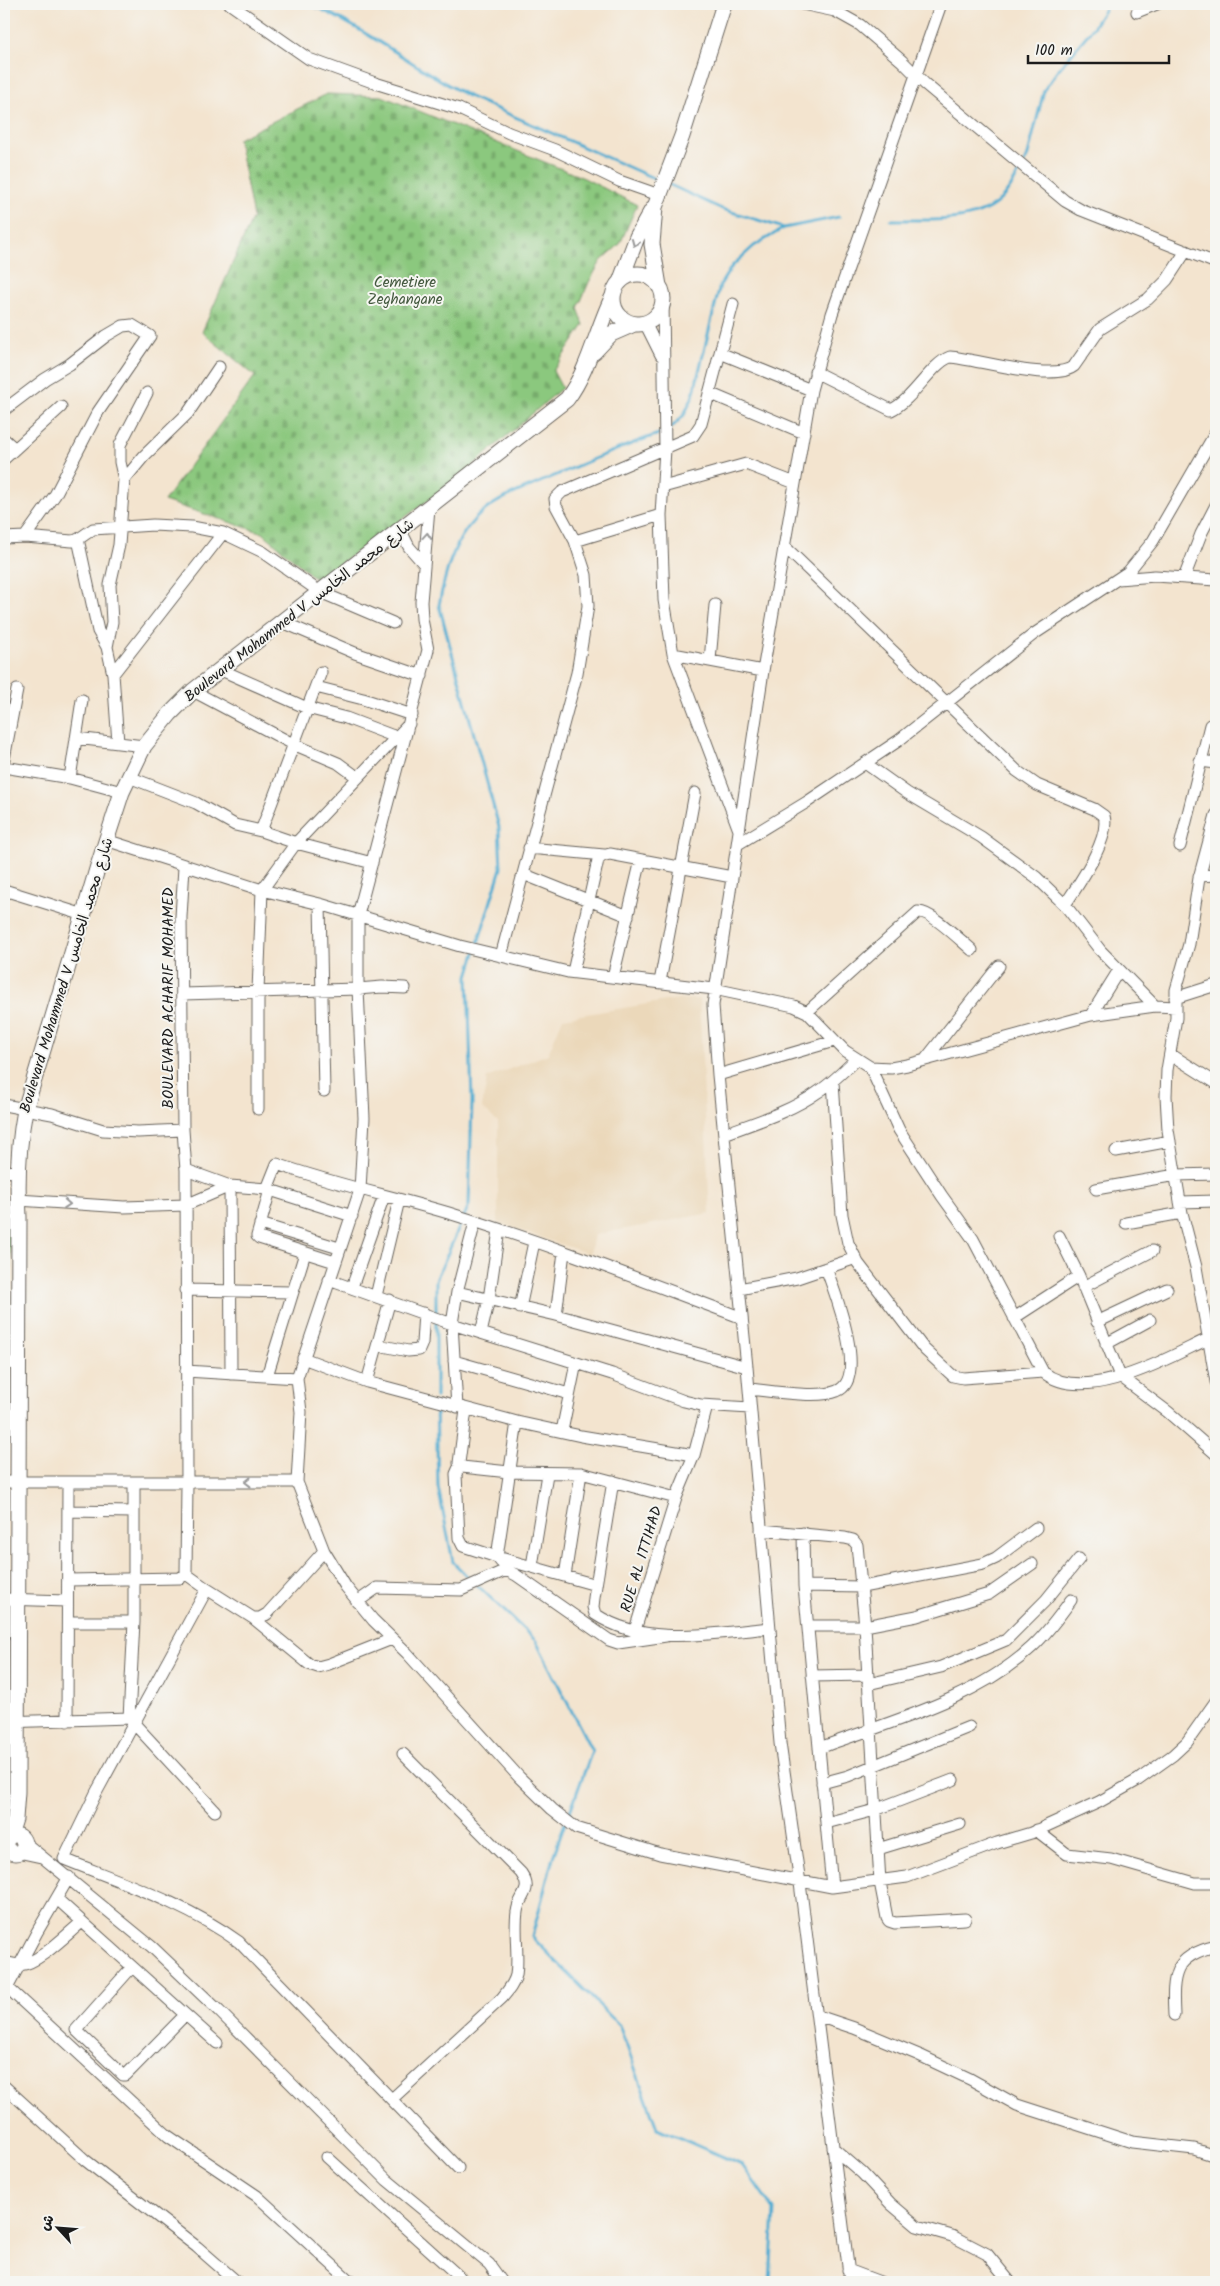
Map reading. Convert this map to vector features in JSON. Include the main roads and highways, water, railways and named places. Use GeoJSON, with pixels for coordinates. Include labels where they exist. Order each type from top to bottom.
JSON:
{"type":"FeatureCollection","features":[{"type":"Feature","properties":{"kind":"main road"},"geometry":{"type":"LineString","coordinates":[[659,196],[652,244],[661,293],[658,314],[640,323],[618,314],[613,296],[637,237],[659,196],[682,136],[724,4]]}},
{"type":"Feature","properties":{"kind":"main road"},"geometry":{"type":"LineString","coordinates":[[620,282],[633,274],[641,274],[648,276],[661,293]]}},
{"type":"Feature","properties":{"kind":"main road","name":"Boulevard Mohammed V شارع محمد الخامس"},"geometry":{"type":"LineString","coordinates":[[12,1845],[16,1813],[10,1722],[11,1363],[18,1200],[10,1172],[25,1110],[122,792],[144,746],[170,714],[193,690],[567,399],[593,353],[602,322],[613,296]]}},
{"type":"Feature","properties":{"kind":"main road","name":"Boulevard Mohammed V شارع محمد الخامس"},"geometry":{"type":"LineString","coordinates":[[593,353],[611,334],[640,323]]}},
{"type":"Feature","properties":{"kind":"waterway"},"geometry":{"type":"LineString","coordinates":[[309,4],[370,36],[429,74],[470,97],[660,181]]}},
{"type":"Feature","properties":{"kind":"waterway"},"geometry":{"type":"LineString","coordinates":[[1024,163],[1028,155],[1044,90],[1092,29],[1108,4]]}},
{"type":"Feature","properties":{"kind":"waterway"},"geometry":{"type":"LineString","coordinates":[[891,220],[950,219],[978,213],[991,207],[1002,198],[1021,169]]}},
{"type":"Feature","properties":{"kind":"waterway"},"geometry":{"type":"LineString","coordinates":[[668,184],[722,209],[784,228]]}},
{"type":"Feature","properties":{"kind":"waterway"},"geometry":{"type":"LineString","coordinates":[[668,431],[684,415],[693,396],[720,285],[732,266],[754,246],[784,228],[839,217]]}},
{"type":"Feature","properties":{"kind":"waterway"},"geometry":{"type":"LineString","coordinates":[[436,1315],[436,1280],[469,1205],[472,1101],[468,976],[501,868],[499,827],[439,605],[444,582],[451,559],[461,538],[467,528],[482,512],[517,492],[632,443],[662,433]]}},
{"type":"Feature","properties":{"kind":"waterway"},"geometry":{"type":"LineString","coordinates":[[436,1321],[436,1397]]}},
{"type":"Feature","properties":{"kind":"waterway"},"geometry":{"type":"LineString","coordinates":[[436,1403],[438,1487],[453,1562],[473,1582]]}},
{"type":"Feature","properties":{"kind":"waterway"},"geometry":{"type":"LineString","coordinates":[[478,1586],[536,1641],[592,1751],[568,1817]]}},
{"type":"Feature","properties":{"kind":"waterway"},"geometry":{"type":"LineString","coordinates":[[565,1823],[553,1857],[532,1937],[619,2025],[657,2128],[742,2165],[774,2210],[770,2282]]}},
{"type":"Feature","properties":{"kind":"park label","name":"Cemetiere Zeghangane"},"geometry":{"type":"Point","coordinates":[405,290]}}]}
